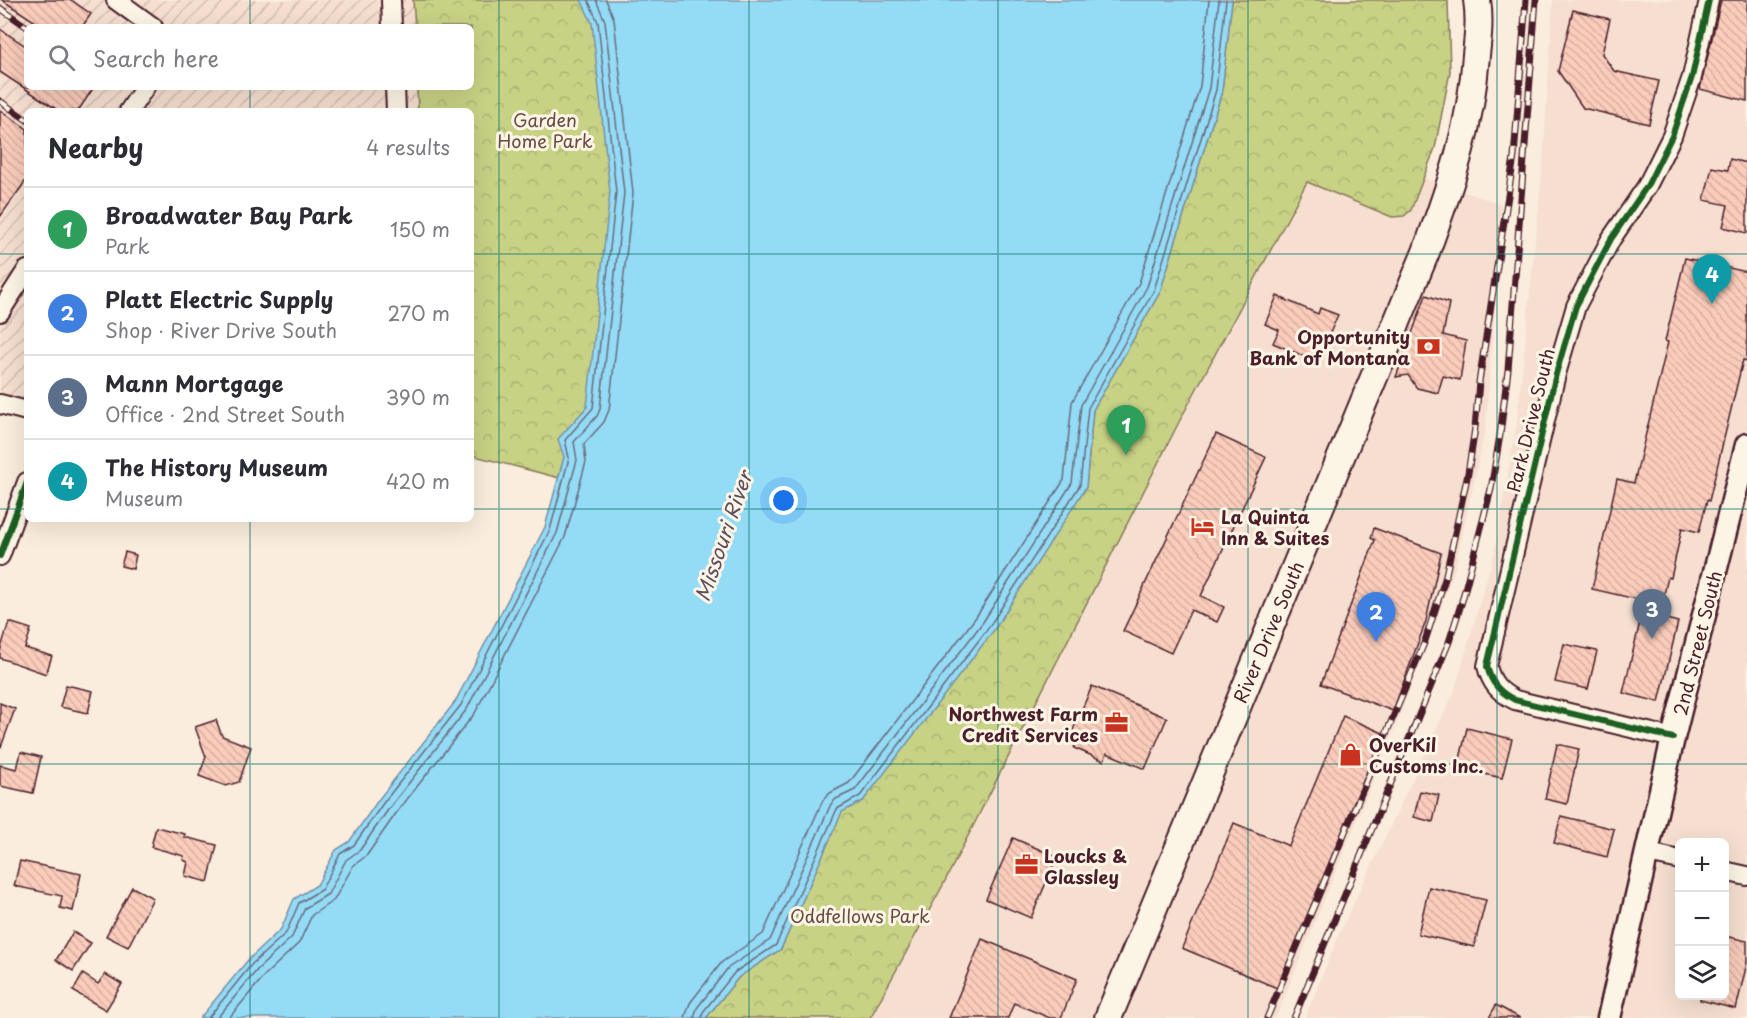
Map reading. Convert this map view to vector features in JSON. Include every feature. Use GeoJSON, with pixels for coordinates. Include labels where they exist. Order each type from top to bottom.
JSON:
{"type":"FeatureCollection","features":[{"type":"Feature","properties":{"kind":"main road","name":"River Drive South"},"geometry":{"type":"LineString","coordinates":[[1108,1018],[1430,242],[1451,184],[1467,129],[1474,84],[1479,15],[1477,0]]}},
{"type":"Feature","properties":{"kind":"street"},"geometry":{"type":"LineString","coordinates":[[116,0],[149,24]]}},
{"type":"Feature","properties":{"kind":"street"},"geometry":{"type":"LineString","coordinates":[[391,0],[392,24]]}},
{"type":"Feature","properties":{"kind":"street","name":"Park Drive South"},"geometry":{"type":"LineString","coordinates":[[1673,738],[1515,700],[1504,695],[1496,687],[1487,666],[1553,385],[1576,306],[1611,239],[1647,186],[1672,136],[1692,77],[1709,0]]}},
{"type":"Feature","properties":{"kind":"street"},"geometry":{"type":"LineString","coordinates":[[131,108],[143,90]]}},
{"type":"Feature","properties":{"kind":"street"},"geometry":{"type":"LineString","coordinates":[[394,90],[396,108]]}},
{"type":"Feature","properties":{"kind":"street"},"geometry":{"type":"LineString","coordinates":[[0,312],[24,275]]}},
{"type":"Feature","properties":{"kind":"street"},"geometry":{"type":"LineString","coordinates":[[0,404],[24,410]]}},
{"type":"Feature","properties":{"kind":"street","name":"2nd Street South"},"geometry":{"type":"LineString","coordinates":[[1609,1018],[1673,738],[1747,445]]}},
{"type":"Feature","properties":{"kind":"street"},"geometry":{"type":"LineString","coordinates":[[0,556],[24,490]]}},
{"type":"Feature","properties":{"kind":"street"},"geometry":{"type":"LineString","coordinates":[[1648,853],[1675,859]]}},
{"type":"Feature","properties":{"kind":"street"},"geometry":{"type":"LineString","coordinates":[[1729,872],[1747,876]]}},
{"type":"Feature","properties":{"kind":"shaded area"},"geometry":{"type":"Polygon","coordinates":[[[0,0],[413,0],[415,24],[24,24],[24,90],[417,90],[418,108],[24,108],[24,419],[0,414],[0,0]]]}},
{"type":"Feature","properties":{"kind":"shaded area"},"geometry":{"type":"Polygon","coordinates":[[[1553,0],[1747,0],[1747,1018],[1305,1018],[1340,932],[1454,692],[1494,554],[1517,422],[1543,162],[1553,0]]]}},
{"type":"Feature","properties":{"kind":"shaded area"},"geometry":{"type":"Polygon","coordinates":[[[1424,178],[1501,204],[1486,427],[1455,568],[1399,717],[1276,1018],[870,1018],[942,887],[1179,422],[1307,182],[1392,217],[1411,210],[1424,178]]]}},
{"type":"Feature","properties":{"kind":"green space","name":"Garden Home Park"},"geometry":{"type":"Polygon","coordinates":[[[413,0],[591,0],[621,111],[613,347],[571,481],[474,456],[474,108],[418,108],[417,90],[474,90],[474,24],[415,24],[413,0]]]}},
{"type":"Feature","properties":{"kind":"green space","name":"Oddfellows Park"},"geometry":{"type":"Polygon","coordinates":[[[1232,0],[1448,0],[1450,72],[1435,148],[1411,210],[1404,216],[1392,217],[1307,182],[1179,422],[942,887],[870,1018],[706,1018],[739,977],[781,949],[842,811],[863,801],[1086,487],[1093,410],[1160,292],[1222,91],[1232,0]]]}},
{"type":"Feature","properties":{"kind":"water","name":"Missouri River"},"geometry":{"type":"Polygon","coordinates":[[[581,0],[1232,0],[1222,91],[1160,292],[1093,410],[1086,487],[994,630],[863,801],[842,812],[781,949],[739,977],[706,1018],[200,1018],[248,960],[281,929],[294,899],[317,885],[336,850],[349,842],[379,799],[455,702],[545,527],[564,457],[558,439],[587,407],[610,192],[592,23],[581,0]]]}},
{"type":"Feature","properties":{"kind":"building"},"geometry":{"type":"Polygon","coordinates":[[[2,0],[71,0],[91,14],[84,24],[38,24],[2,0]]]}},
{"type":"Feature","properties":{"kind":"building"},"geometry":{"type":"Polygon","coordinates":[[[1721,0],[1747,0],[1747,101],[1700,89],[1721,0]]]}},
{"type":"Feature","properties":{"kind":"building"},"geometry":{"type":"Polygon","coordinates":[[[1573,10],[1610,19],[1602,54],[1614,71],[1659,81],[1649,124],[1583,108],[1558,71],[1573,10]]]}},
{"type":"Feature","properties":{"kind":"building"},"geometry":{"type":"Polygon","coordinates":[[[0,29],[24,45],[24,88],[0,72],[0,29]]]}},
{"type":"Feature","properties":{"kind":"building"},"geometry":{"type":"Polygon","coordinates":[[[27,90],[92,90],[80,108],[54,108],[27,90]]]}},
{"type":"Feature","properties":{"kind":"building"},"geometry":{"type":"Polygon","coordinates":[[[0,110],[24,127],[24,183],[0,217],[0,110]]]}},
{"type":"Feature","properties":{"kind":"building"},"geometry":{"type":"Polygon","coordinates":[[[1730,159],[1747,163],[1747,233],[1723,227],[1728,205],[1704,200],[1712,167],[1728,170],[1730,159]]]}},
{"type":"Feature","properties":{"kind":"building"},"geometry":{"type":"Polygon","coordinates":[[[1685,258],[1747,272],[1747,361],[1743,360],[1709,501],[1707,500],[1699,532],[1682,528],[1671,578],[1668,577],[1659,617],[1678,622],[1659,702],[1623,693],[1645,601],[1592,589],[1617,479],[1634,483],[1668,342],[1665,341],[1685,258]]]}},
{"type":"Feature","properties":{"kind":"building"},"geometry":{"type":"Polygon","coordinates":[[[1426,295],[1449,303],[1443,335],[1466,341],[1460,380],[1443,376],[1438,393],[1417,388],[1408,375],[1396,377],[1426,295]]]}},
{"type":"Feature","properties":{"kind":"building"},"geometry":{"type":"Polygon","coordinates":[[[1277,296],[1318,314],[1320,308],[1338,315],[1317,362],[1273,343],[1279,330],[1265,324],[1277,296]]]}},
{"type":"Feature","properties":{"kind":"building","name":"La Quinta Inn & Suites"},"geometry":{"type":"Polygon","coordinates":[[[1216,434],[1266,457],[1201,596],[1224,607],[1217,622],[1191,610],[1171,653],[1123,631],[1216,434]]]}},
{"type":"Feature","properties":{"kind":"building"},"geometry":{"type":"Polygon","coordinates":[[[1374,528],[1441,553],[1426,621],[1393,711],[1321,684],[1375,540],[1371,538],[1374,528]]]}},
{"type":"Feature","properties":{"kind":"building"},"geometry":{"type":"Polygon","coordinates":[[[125,552],[136,555],[133,569],[121,566],[125,552]]]}},
{"type":"Feature","properties":{"kind":"building"},"geometry":{"type":"Polygon","coordinates":[[[9,622],[31,629],[25,648],[52,656],[46,674],[0,658],[9,622]]]}},
{"type":"Feature","properties":{"kind":"building"},"geometry":{"type":"Polygon","coordinates":[[[1564,644],[1597,651],[1588,689],[1555,682],[1564,644]]]}},
{"type":"Feature","properties":{"kind":"building"},"geometry":{"type":"Polygon","coordinates":[[[66,685],[93,691],[88,713],[60,707],[66,685]]]}},
{"type":"Feature","properties":{"kind":"building"},"geometry":{"type":"Polygon","coordinates":[[[1092,686],[1167,718],[1145,769],[1107,753],[1104,761],[1074,748],[1077,740],[1070,737],[1092,686]]]}},
{"type":"Feature","properties":{"kind":"building"},"geometry":{"type":"Polygon","coordinates":[[[0,703],[15,709],[1,747],[0,746],[0,703]]]}},
{"type":"Feature","properties":{"kind":"building"},"geometry":{"type":"Polygon","coordinates":[[[1343,716],[1383,733],[1277,988],[1182,948],[1234,823],[1289,846],[1343,716]]]}},
{"type":"Feature","properties":{"kind":"building"},"geometry":{"type":"Polygon","coordinates":[[[216,720],[222,736],[251,747],[239,782],[226,786],[199,776],[206,757],[195,727],[216,720]]]}},
{"type":"Feature","properties":{"kind":"building"},"geometry":{"type":"Polygon","coordinates":[[[1467,728],[1512,739],[1502,778],[1458,768],[1467,728]]]}},
{"type":"Feature","properties":{"kind":"building"},"geometry":{"type":"Polygon","coordinates":[[[1557,744],[1579,749],[1567,804],[1545,799],[1557,744]]]}},
{"type":"Feature","properties":{"kind":"building"},"geometry":{"type":"Polygon","coordinates":[[[21,752],[41,757],[33,793],[0,786],[0,765],[17,769],[21,752]]]}},
{"type":"Feature","properties":{"kind":"building"},"geometry":{"type":"Polygon","coordinates":[[[1420,791],[1439,795],[1433,822],[1414,817],[1420,791]]]}},
{"type":"Feature","properties":{"kind":"building"},"geometry":{"type":"Polygon","coordinates":[[[1561,816],[1614,829],[1607,857],[1554,843],[1561,816]]]}},
{"type":"Feature","properties":{"kind":"building"},"geometry":{"type":"Polygon","coordinates":[[[156,827],[217,845],[208,882],[185,876],[188,862],[183,860],[184,856],[151,847],[156,827]]]}},
{"type":"Feature","properties":{"kind":"building"},"geometry":{"type":"Polygon","coordinates":[[[1013,838],[1057,857],[1031,918],[986,899],[1013,838]]]}},
{"type":"Feature","properties":{"kind":"building"},"geometry":{"type":"Polygon","coordinates":[[[20,861],[81,874],[73,911],[60,908],[62,896],[14,886],[20,861]]]}},
{"type":"Feature","properties":{"kind":"building"},"geometry":{"type":"Polygon","coordinates":[[[132,887],[153,898],[128,947],[106,936],[132,887]]]}},
{"type":"Feature","properties":{"kind":"building"},"geometry":{"type":"Polygon","coordinates":[[[1429,887],[1486,900],[1474,947],[1418,934],[1429,887]]]}},
{"type":"Feature","properties":{"kind":"building"},"geometry":{"type":"Polygon","coordinates":[[[73,932],[91,943],[73,971],[56,960],[73,932]]]}},
{"type":"Feature","properties":{"kind":"building"},"geometry":{"type":"Polygon","coordinates":[[[1729,937],[1747,941],[1747,963],[1736,1009],[1700,1000],[1729,1000],[1729,937]]]}},
{"type":"Feature","properties":{"kind":"building"},"geometry":{"type":"Polygon","coordinates":[[[982,939],[1077,979],[1061,1018],[1050,1018],[1014,1003],[1008,1018],[949,1018],[982,939]]]}},
{"type":"Feature","properties":{"kind":"building"},"geometry":{"type":"Polygon","coordinates":[[[83,974],[98,984],[105,974],[122,984],[106,1010],[73,991],[83,974]]]}},
{"type":"Feature","properties":{"kind":"building"},"geometry":{"type":"Polygon","coordinates":[[[1496,1005],[1520,1018],[1489,1018],[1496,1005]]]}},
{"type":"Feature","properties":{"kind":"railway"},"geometry":{"type":"LineString","coordinates":[[1267,1018],[1425,641],[1445,579],[1468,473],[1479,382],[1514,157],[1526,0]]}},
{"type":"Feature","properties":{"kind":"railway"},"geometry":{"type":"LineString","coordinates":[[1294,1018],[1449,642],[1491,489],[1508,370],[1536,0]]}},
{"type":"Feature","properties":{"kind":"railway"},"geometry":{"type":"LineString","coordinates":[[0,8],[24,25]]}},
{"type":"Feature","properties":{"kind":"railway"},"geometry":{"type":"LineString","coordinates":[[0,101],[24,118]]}},
{"type":"Feature","properties":{"kind":"cycle path"},"geometry":{"type":"LineString","coordinates":[[1673,738],[1515,700],[1496,686],[1487,666],[1556,374],[1576,306],[1611,239],[1647,186],[1672,136],[1692,77],[1709,0]]}},
{"type":"Feature","properties":{"kind":"cycle path"},"geometry":{"type":"LineString","coordinates":[[0,556],[24,490]]}},
{"type":"Feature","properties":{"kind":"place","name":"The History Museum"},"geometry":{"type":"Point","coordinates":[1712,304]}},
{"type":"Feature","properties":{"kind":"place","name":"Opportunity Bank of Montana"},"geometry":{"type":"Point","coordinates":[1428,346]}},
{"type":"Feature","properties":{"kind":"place","name":"Broadwater Bay Park"},"geometry":{"type":"Point","coordinates":[1126,455]}},
{"type":"Feature","properties":{"kind":"place","name":"La Quinta Inn & Suites"},"geometry":{"type":"Point","coordinates":[1203,526]}},
{"type":"Feature","properties":{"kind":"place","name":"Mann Mortgage"},"geometry":{"type":"Point","coordinates":[1652,639]}},
{"type":"Feature","properties":{"kind":"place","name":"Platt Electric Supply"},"geometry":{"type":"Point","coordinates":[1376,642]}},
{"type":"Feature","properties":{"kind":"place","name":"Northwest Farm Credit Services"},"geometry":{"type":"Point","coordinates":[1116,723]}},
{"type":"Feature","properties":{"kind":"place","name":"OverKil Customs Inc."},"geometry":{"type":"Point","coordinates":[1351,754]}},
{"type":"Feature","properties":{"kind":"place","name":"Loucks & Glassley"},"geometry":{"type":"Point","coordinates":[1026,865]}}]}
